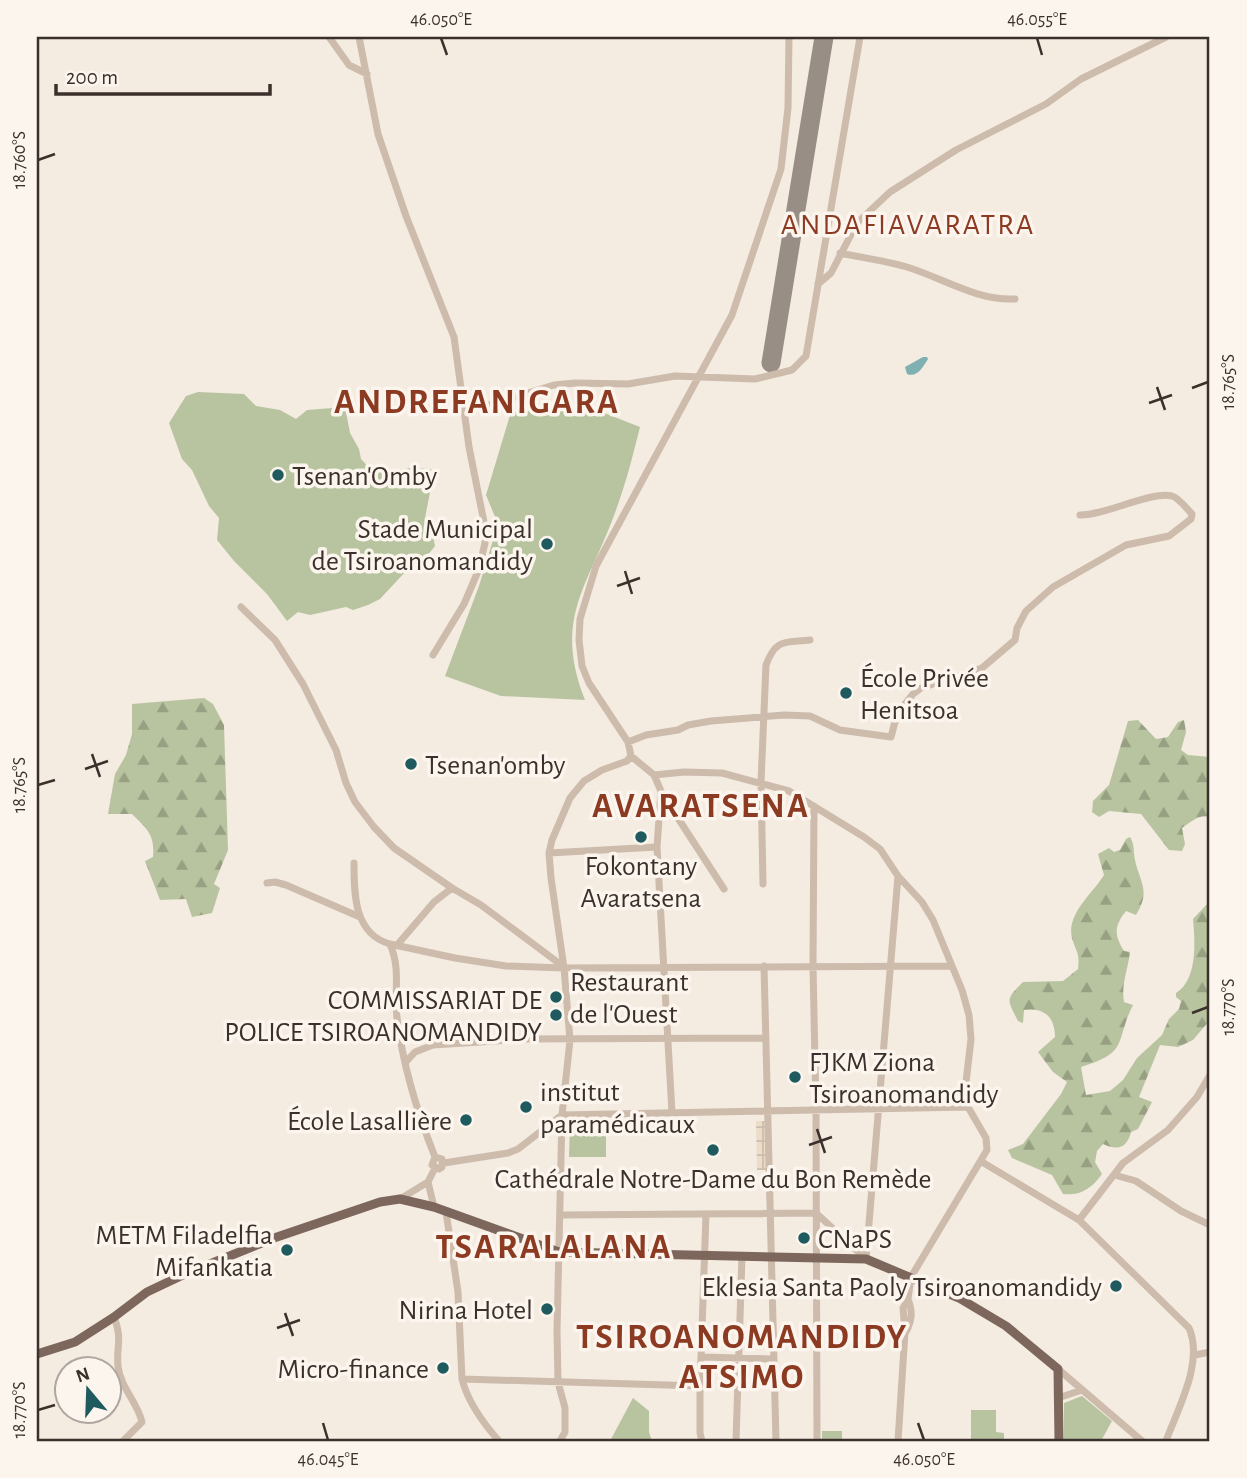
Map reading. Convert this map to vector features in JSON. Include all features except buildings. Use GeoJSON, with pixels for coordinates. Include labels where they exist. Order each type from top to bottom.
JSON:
{"type":"FeatureCollection","features":[{"type":"Feature","properties":{"kind":"main road"},"geometry":{"type":"LineString","coordinates":[[37,1354],[75,1342],[147,1292],[185,1274],[274,1238],[317,1226],[380,1202],[400,1199],[433,1207],[559,1252],[866,1259],[959,1298],[983,1311],[1006,1326],[1058,1369],[1059,1441]]}},
{"type":"Feature","properties":{"kind":"street"},"geometry":{"type":"LineString","coordinates":[[329,37],[349,65],[367,74]]}},
{"type":"Feature","properties":{"kind":"street"},"geometry":{"type":"LineString","coordinates":[[359,37],[386,158],[454,337],[485,543],[479,569],[464,604],[433,655]]}},
{"type":"Feature","properties":{"kind":"street"},"geometry":{"type":"LineString","coordinates":[[724,889],[661,791],[654,775],[631,756],[628,742],[589,683],[582,666],[580,619],[596,566],[732,315],[781,169],[788,108],[789,37]]}},
{"type":"Feature","properties":{"kind":"street"},"geometry":{"type":"LineString","coordinates":[[465,409],[489,405],[554,385],[628,384],[675,376],[755,379],[792,370],[806,356],[860,37]]}},
{"type":"Feature","properties":{"kind":"street"},"geometry":{"type":"LineString","coordinates":[[818,284],[831,273],[857,223],[890,192],[933,163],[1046,104],[1081,79],[1166,37]]}},
{"type":"Feature","properties":{"kind":"street"},"geometry":{"type":"LineString","coordinates":[[840,253],[909,268],[980,294],[1003,300],[1015,299]]}},
{"type":"Feature","properties":{"kind":"street"},"geometry":{"type":"LineString","coordinates":[[628,742],[646,735],[678,730],[699,723],[810,716],[840,730],[891,737],[897,714],[913,694],[921,688],[982,668],[1015,640],[1017,628],[1026,611],[1052,587],[1126,545],[1169,536],[1191,519],[1192,514],[1175,497],[1168,496],[1136,501],[1101,513],[1080,514]]}},
{"type":"Feature","properties":{"kind":"street"},"geometry":{"type":"LineString","coordinates":[[241,607],[275,640],[303,684],[336,750],[346,783],[362,811],[394,848],[481,905],[564,968]]}},
{"type":"Feature","properties":{"kind":"street"},"geometry":{"type":"LineString","coordinates":[[763,884],[761,782],[766,665],[772,650],[779,643],[810,640]]}},
{"type":"Feature","properties":{"kind":"street"},"geometry":{"type":"LineString","coordinates":[[560,1441],[565,1432],[565,1408],[558,1382],[562,1115],[570,1040],[549,853],[552,839],[570,798],[584,782],[631,756]]}},
{"type":"Feature","properties":{"kind":"street"},"geometry":{"type":"LineString","coordinates":[[654,775],[684,772],[722,773],[789,791],[880,849],[933,920],[962,990],[969,1014],[971,1039],[965,1091],[968,1107],[986,1138],[987,1150],[911,1277],[908,1299],[903,1308],[905,1332],[898,1441]]}},
{"type":"Feature","properties":{"kind":"street"},"geometry":{"type":"LineString","coordinates":[[661,791],[657,847],[672,1113]]}},
{"type":"Feature","properties":{"kind":"street"},"geometry":{"type":"LineString","coordinates":[[814,806],[817,1441]]}},
{"type":"Feature","properties":{"kind":"street"},"geometry":{"type":"LineString","coordinates":[[549,853],[657,847]]}},
{"type":"Feature","properties":{"kind":"street"},"geometry":{"type":"LineString","coordinates":[[354,863],[354,889],[360,917],[367,932],[377,940],[456,958],[506,966],[564,968],[951,966]]}},
{"type":"Feature","properties":{"kind":"street"},"geometry":{"type":"LineString","coordinates":[[866,1259],[898,876]]}},
{"type":"Feature","properties":{"kind":"street"},"geometry":{"type":"LineString","coordinates":[[267,883],[286,885],[360,917]]}},
{"type":"Feature","properties":{"kind":"street"},"geometry":{"type":"LineString","coordinates":[[394,944],[434,902],[452,888]]}},
{"type":"Feature","properties":{"kind":"street"},"geometry":{"type":"LineString","coordinates":[[394,944],[397,965],[396,1013],[405,1063],[422,1125],[435,1157],[432,1165],[435,1168]]}},
{"type":"Feature","properties":{"kind":"street"},"geometry":{"type":"LineString","coordinates":[[764,966],[776,1441]]}},
{"type":"Feature","properties":{"kind":"street"},"geometry":{"type":"LineString","coordinates":[[405,1063],[415,1052],[433,1045],[523,1039],[766,1038]]}},
{"type":"Feature","properties":{"kind":"street"},"geometry":{"type":"LineString","coordinates":[[1079,1220],[1123,1163],[1168,1130],[1197,1097],[1210,1075]]}},
{"type":"Feature","properties":{"kind":"street"},"geometry":{"type":"LineString","coordinates":[[435,1168],[442,1167],[444,1163],[509,1153],[562,1115],[968,1107]]}},
{"type":"Feature","properties":{"kind":"street"},"geometry":{"type":"LineString","coordinates":[[435,1157],[442,1159],[444,1163]]}},
{"type":"Feature","properties":{"kind":"street"},"geometry":{"type":"LineString","coordinates":[[982,1162],[1079,1220],[1189,1328],[1194,1340],[1194,1364],[1166,1441]]}},
{"type":"Feature","properties":{"kind":"street"},"geometry":{"type":"LineString","coordinates":[[400,1199],[428,1182],[435,1168]]}},
{"type":"Feature","properties":{"kind":"street"},"geometry":{"type":"LineString","coordinates":[[1118,1176],[1136,1181],[1181,1211],[1210,1225]]}},
{"type":"Feature","properties":{"kind":"street"},"geometry":{"type":"LineString","coordinates":[[428,1182],[433,1207]]}},
{"type":"Feature","properties":{"kind":"street"},"geometry":{"type":"LineString","coordinates":[[446,1212],[458,1292],[462,1380],[465,1392],[478,1415],[499,1441]]}},
{"type":"Feature","properties":{"kind":"street"},"geometry":{"type":"LineString","coordinates":[[560,1215],[816,1213],[866,1259]]}},
{"type":"Feature","properties":{"kind":"street"},"geometry":{"type":"LineString","coordinates":[[702,1441],[700,1385],[706,1214]]}},
{"type":"Feature","properties":{"kind":"street"},"geometry":{"type":"LineString","coordinates":[[736,1441],[742,1256]]}},
{"type":"Feature","properties":{"kind":"street"},"geometry":{"type":"LineString","coordinates":[[114,1317],[120,1340],[118,1367],[127,1393],[140,1412],[142,1422],[123,1441]]}},
{"type":"Feature","properties":{"kind":"street"},"geometry":{"type":"LineString","coordinates":[[1195,1354],[1210,1352]]}},
{"type":"Feature","properties":{"kind":"street"},"geometry":{"type":"LineString","coordinates":[[702,1357],[774,1359]]}},
{"type":"Feature","properties":{"kind":"street"},"geometry":{"type":"LineString","coordinates":[[1058,1369],[1142,1441]]}},
{"type":"Feature","properties":{"kind":"street"},"geometry":{"type":"LineString","coordinates":[[462,1380],[700,1385]]}},
{"type":"Feature","properties":{"kind":"street"},"geometry":{"type":"LineString","coordinates":[[1058,1398],[1082,1390]]}},
{"type":"Feature","properties":{"kind":"green space"},"geometry":{"type":"Polygon","coordinates":[[[198,392],[244,394],[256,406],[280,410],[296,419],[307,410],[345,407],[350,433],[361,459],[373,472],[431,469],[432,482],[425,518],[431,526],[435,546],[420,565],[407,570],[380,599],[353,610],[346,607],[310,615],[298,612],[287,621],[267,594],[217,540],[219,518],[209,506],[192,470],[182,459],[169,423],[186,396],[198,392]]]}},
{"type":"Feature","properties":{"kind":"green space","name":"Stade Municipal de Tsiroanomandidy"},"geometry":{"type":"Polygon","coordinates":[[[589,407],[640,427],[620,500],[586,581],[573,623],[572,646],[585,700],[501,696],[445,676],[479,586],[498,524],[486,495],[511,412],[589,407]]]}},
{"type":"Feature","properties":{"kind":"green space"},"geometry":{"type":"Polygon","coordinates":[[[204,698],[213,704],[224,725],[228,850],[214,884],[220,888],[212,913],[192,917],[186,899],[160,900],[145,861],[153,857],[151,837],[146,828],[132,814],[108,814],[115,774],[126,755],[132,734],[132,704],[204,698]]]}},
{"type":"Feature","properties":{"kind":"green space"},"geometry":{"type":"Polygon","coordinates":[[[1138,720],[1156,739],[1168,737],[1178,722],[1184,720],[1186,732],[1181,750],[1188,755],[1210,757],[1210,817],[1199,818],[1182,828],[1185,844],[1182,851],[1169,850],[1141,814],[1109,811],[1099,817],[1092,812],[1093,801],[1109,785],[1128,721],[1138,720]]]}},
{"type":"Feature","properties":{"kind":"green space"},"geometry":{"type":"Polygon","coordinates":[[[1130,837],[1144,893],[1136,915],[1126,911],[1119,921],[1117,931],[1124,951],[1130,952],[1123,996],[1124,1002],[1133,1005],[1114,1051],[1097,1062],[1081,1067],[1086,1095],[1110,1091],[1123,1080],[1137,1058],[1162,1035],[1169,1019],[1179,1009],[1181,1001],[1176,997],[1176,993],[1183,987],[1192,969],[1193,919],[1210,901],[1210,1020],[1193,1040],[1178,1047],[1160,1045],[1139,1097],[1152,1102],[1138,1129],[1131,1132],[1127,1142],[1121,1147],[1103,1144],[1097,1151],[1095,1162],[1102,1174],[1090,1187],[1075,1194],[1063,1194],[1052,1175],[1012,1158],[1008,1150],[1023,1144],[1067,1082],[1053,1072],[1038,1052],[1055,1037],[1050,1019],[1043,1012],[1031,1009],[1024,1010],[1023,1023],[1018,1021],[1010,1000],[1023,982],[1063,981],[1078,969],[1078,955],[1071,929],[1077,912],[1104,875],[1098,854],[1109,848],[1114,852],[1120,850],[1130,837]]]}},
{"type":"Feature","properties":{"kind":"green space"},"geometry":{"type":"Polygon","coordinates":[[[570,1123],[606,1123],[606,1157],[569,1157],[570,1123]]]}},
{"type":"Feature","properties":{"kind":"green space"},"geometry":{"type":"Polygon","coordinates":[[[1082,1396],[1112,1421],[1101,1441],[1064,1441],[1064,1403],[1082,1396]]]}},
{"type":"Feature","properties":{"kind":"green space"},"geometry":{"type":"Polygon","coordinates":[[[633,1398],[649,1411],[652,1441],[610,1441],[633,1398]]]}},
{"type":"Feature","properties":{"kind":"green space"},"geometry":{"type":"Polygon","coordinates":[[[971,1410],[996,1410],[996,1432],[1004,1433],[1004,1441],[971,1441],[971,1410]]]}},
{"type":"Feature","properties":{"kind":"green space"},"geometry":{"type":"Polygon","coordinates":[[[822,1431],[842,1431],[842,1441],[822,1441],[822,1431]]]}},
{"type":"Feature","properties":{"kind":"shaded area"},"geometry":{"type":"Polygon","coordinates":[[[756,1121],[769,1121],[770,1170],[757,1170],[756,1121]]]}},
{"type":"Feature","properties":{"kind":"water"},"geometry":{"type":"Polygon","coordinates":[[[923,357],[928,359],[919,371],[907,374],[905,367],[923,357]]]}},
{"type":"Feature","properties":{"kind":"taxiway"},"geometry":{"type":"LineString","coordinates":[[771,363],[824,37]]}},
{"type":"Feature","properties":{"kind":"place","name":"Tsenan'Omby"},"geometry":{"type":"Point","coordinates":[278,475]}},
{"type":"Feature","properties":{"kind":"place","name":"Stade Municipal de Tsiroanomandidy"},"geometry":{"type":"Point","coordinates":[547,544]}},
{"type":"Feature","properties":{"kind":"place","name":"École Privée Henitsoa"},"geometry":{"type":"Point","coordinates":[846,693]}},
{"type":"Feature","properties":{"kind":"place","name":"Tsenan'omby"},"geometry":{"type":"Point","coordinates":[411,764]}},
{"type":"Feature","properties":{"kind":"place","name":"Fokontany Avaratsena"},"geometry":{"type":"Point","coordinates":[641,837]}},
{"type":"Feature","properties":{"kind":"place","name":"Restaurant de l'Ouest"},"geometry":{"type":"Point","coordinates":[556,997]}},
{"type":"Feature","properties":{"kind":"place","name":"COMMISSARIAT DE POLICE TSIROANOMANDIDY"},"geometry":{"type":"Point","coordinates":[556,1015]}},
{"type":"Feature","properties":{"kind":"place","name":"FJKM Ziona Tsiroanomandidy"},"geometry":{"type":"Point","coordinates":[795,1077]}},
{"type":"Feature","properties":{"kind":"place","name":"institut paramédicaux"},"geometry":{"type":"Point","coordinates":[526,1107]}},
{"type":"Feature","properties":{"kind":"place","name":"École Lasallière"},"geometry":{"type":"Point","coordinates":[466,1120]}},
{"type":"Feature","properties":{"kind":"place","name":"Cathédrale Notre-Dame du Bon Remède"},"geometry":{"type":"Point","coordinates":[713,1150]}},
{"type":"Feature","properties":{"kind":"place","name":"CNaPS"},"geometry":{"type":"Point","coordinates":[804,1238]}},
{"type":"Feature","properties":{"kind":"place","name":"METM Filadelfia Mifankatia"},"geometry":{"type":"Point","coordinates":[287,1250]}},
{"type":"Feature","properties":{"kind":"place","name":"Eklesia Santa Paoly Tsiroanomandidy"},"geometry":{"type":"Point","coordinates":[1116,1286]}},
{"type":"Feature","properties":{"kind":"place","name":"Nirina Hotel"},"geometry":{"type":"Point","coordinates":[547,1309]}},
{"type":"Feature","properties":{"kind":"place","name":"Micro-finance"},"geometry":{"type":"Point","coordinates":[443,1368]}},
{"type":"Feature","properties":{"kind":"district","name":"ANDAFIAVARATRA"},"geometry":{"type":"Point","coordinates":[908,224]}},
{"type":"Feature","properties":{"kind":"district","name":"ANDREFANIGARA"},"geometry":{"type":"Point","coordinates":[477,401]}},
{"type":"Feature","properties":{"kind":"district","name":"AVARATSENA"},"geometry":{"type":"Point","coordinates":[701,805]}},
{"type":"Feature","properties":{"kind":"district","name":"TSARALALANA"},"geometry":{"type":"Point","coordinates":[554,1246]}},
{"type":"Feature","properties":{"kind":"district","name":"TSIROANOMANDIDY ATSIMO"},"geometry":{"type":"Point","coordinates":[742,1356]}}]}
